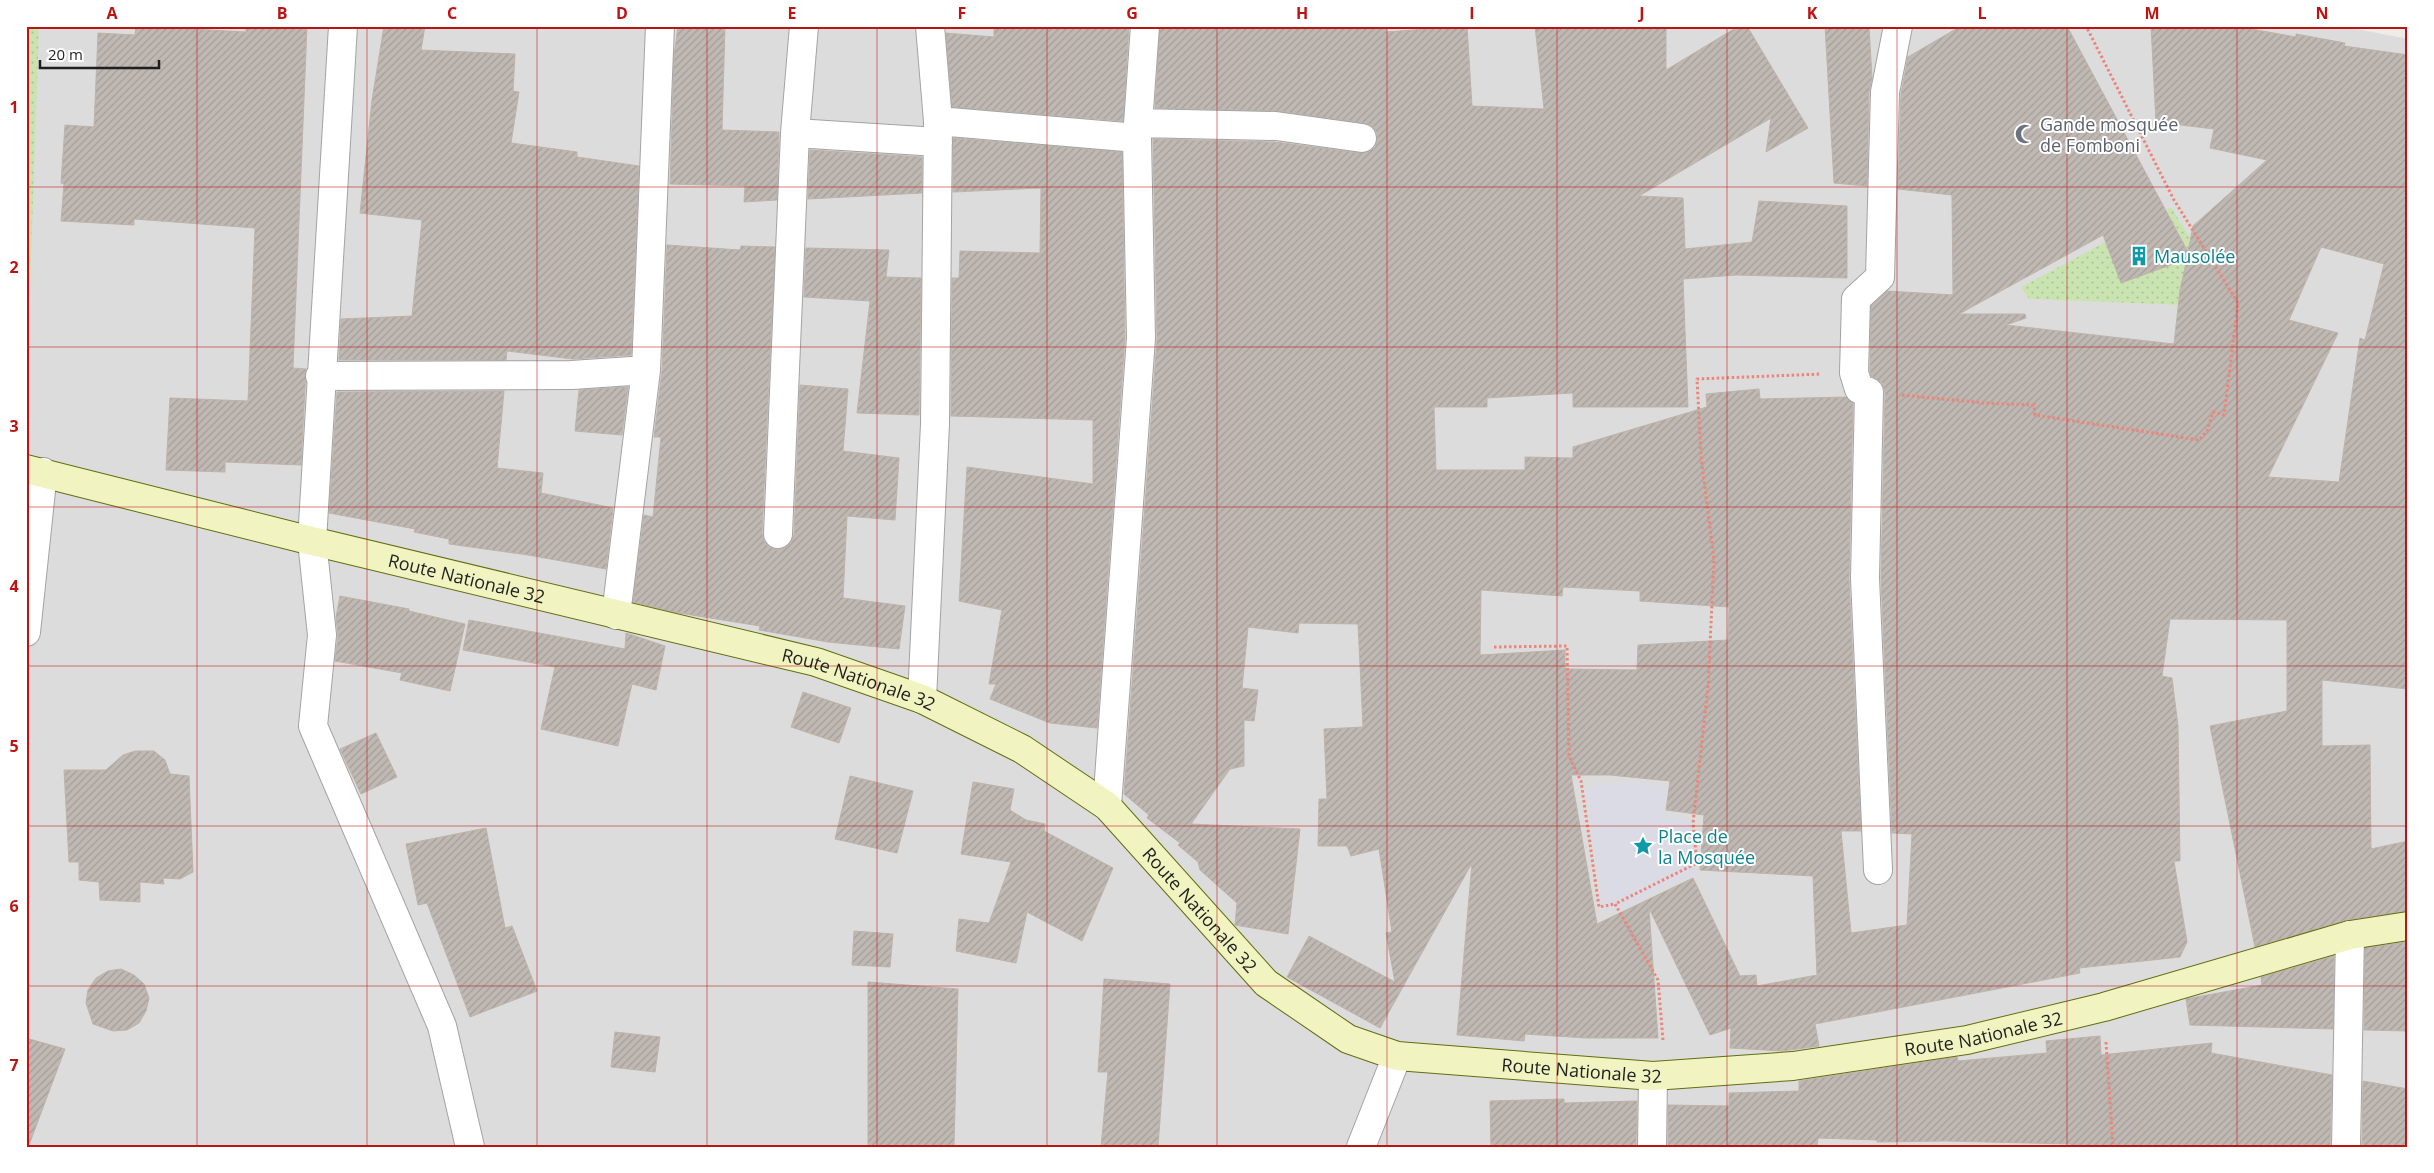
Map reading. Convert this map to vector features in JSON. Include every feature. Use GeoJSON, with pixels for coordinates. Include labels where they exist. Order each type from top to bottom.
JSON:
{"type":"FeatureCollection","features":[{"type":"Feature","properties":{"kind":"street"},"geometry":{"type":"LineString","coordinates":[[343,26],[320,376],[312,541],[322,635],[313,726],[442,1026],[470,1147]]}},
{"type":"Feature","properties":{"kind":"street"},"geometry":{"type":"LineString","coordinates":[[616,615],[646,370],[660,26]]}},
{"type":"Feature","properties":{"kind":"street"},"geometry":{"type":"LineString","coordinates":[[778,534],[795,133],[804,26]]}},
{"type":"Feature","properties":{"kind":"street"},"geometry":{"type":"LineString","coordinates":[[922,699],[935,424],[938,132],[930,26]]}},
{"type":"Feature","properties":{"kind":"street"},"geometry":{"type":"LineString","coordinates":[[1107,806],[1142,338],[1138,130],[1145,26]]}},
{"type":"Feature","properties":{"kind":"street"},"geometry":{"type":"LineString","coordinates":[[1878,870],[1865,578],[1862,382],[1856,299],[1880,276],[1884,92],[1898,26]]}},
{"type":"Feature","properties":{"kind":"street"},"geometry":{"type":"LineString","coordinates":[[795,133],[1138,130],[1276,126],[1362,138]]}},
{"type":"Feature","properties":{"kind":"street"},"geometry":{"type":"LineString","coordinates":[[320,376],[572,375],[646,370]]}},
{"type":"Feature","properties":{"kind":"street"},"geometry":{"type":"LineString","coordinates":[[26,632],[35,470]]}},
{"type":"Feature","properties":{"kind":"street","name":"Route Nationale 32"},"geometry":{"type":"LineString","coordinates":[[35,470],[312,541],[816,662],[922,699],[1022,749],[1107,806],[1266,983],[1348,1039],[1397,1056],[1659,1075],[1793,1066],[1967,1040],[2104,1007],[2350,935],[2408,926]]}},
{"type":"Feature","properties":{"kind":"street"},"geometry":{"type":"LineString","coordinates":[[2346,1147],[2350,935]]}},
{"type":"Feature","properties":{"kind":"street"},"geometry":{"type":"LineString","coordinates":[[1361,1147],[1397,1056]]}},
{"type":"Feature","properties":{"kind":"street"},"geometry":{"type":"LineString","coordinates":[[1652,1147],[1659,1075]]}},
{"type":"Feature","properties":{"kind":"path"},"geometry":{"type":"LineString","coordinates":[[1494,647],[1567,646],[1569,756],[1581,781],[1599,908],[1615,904],[1697,863],[1693,823],[1708,687],[1714,560],[1700,456],[1697,379],[1862,382],[1984,403],[2034,405],[2035,415],[2199,440],[2207,431],[2213,412],[2224,415],[2238,303],[2174,200],[2086,26]]}},
{"type":"Feature","properties":{"kind":"path"},"geometry":{"type":"LineString","coordinates":[[1615,904],[1640,944],[1658,980],[1659,1075]]}},
{"type":"Feature","properties":{"kind":"path"},"geometry":{"type":"LineString","coordinates":[[2104,1007],[2113,1147]]}},
{"type":"Feature","properties":{"kind":"shaded area"},"geometry":{"type":"Polygon","coordinates":[[[26,26],[2341,26],[2408,39],[2408,1147],[26,1147],[26,26]]]}},
{"type":"Feature","properties":{"kind":"shaded area","name":"Place de la Mosquée"},"geometry":{"type":"Polygon","coordinates":[[[1631,782],[1666,786],[1664,817],[1688,819],[1697,872],[1623,908],[1603,912],[1585,788],[1631,782]]]}},
{"type":"Feature","properties":{"kind":"green space"},"geometry":{"type":"Polygon","coordinates":[[[26,26],[39,26],[26,404],[26,26]]]}},
{"type":"Feature","properties":{"kind":"green space"},"geometry":{"type":"Polygon","coordinates":[[[2171,207],[2232,307],[2029,299],[2021,287],[2171,207]]]}},
{"type":"Feature","properties":{"kind":"building"},"geometry":{"type":"Polygon","coordinates":[[[136,26],[246,32],[246,26],[307,26],[293,368],[306,369],[301,465],[225,462],[225,472],[166,470],[170,398],[248,401],[255,228],[134,219],[134,225],[61,221],[64,184],[61,183],[65,125],[94,127],[98,33],[135,35],[136,26]]]}},
{"type":"Feature","properties":{"kind":"building"},"geometry":{"type":"Polygon","coordinates":[[[384,26],[425,26],[421,50],[515,54],[513,91],[519,92],[511,143],[577,152],[577,157],[639,166],[631,355],[573,359],[507,351],[506,360],[339,360],[341,319],[412,316],[422,220],[360,213],[372,100],[384,26]]]}},
{"type":"Feature","properties":{"kind":"building"},"geometry":{"type":"Polygon","coordinates":[[[678,26],[725,26],[722,130],[779,132],[777,200],[744,202],[745,186],[670,184],[674,56],[678,26]]]}},
{"type":"Feature","properties":{"kind":"building"},"geometry":{"type":"Polygon","coordinates":[[[994,26],[1129,26],[1123,121],[952,107],[946,33],[994,37],[994,26]]]}},
{"type":"Feature","properties":{"kind":"building"},"geometry":{"type":"Polygon","coordinates":[[[1160,26],[1387,26],[1386,32],[1467,26],[1472,106],[1544,109],[1535,26],[1666,26],[1666,70],[1739,26],[1747,26],[1808,128],[1766,152],[1771,118],[1639,196],[1683,198],[1685,249],[1752,242],[1759,201],[1847,206],[1847,278],[1736,275],[1683,279],[1688,407],[1573,407],[1573,393],[1487,398],[1487,407],[1434,407],[1436,470],[1525,470],[1525,457],[1573,458],[1573,447],[1707,407],[1706,394],[1759,389],[1760,399],[1846,397],[1853,403],[1849,579],[1861,831],[1841,831],[1851,933],[1907,925],[1912,834],[1892,833],[1881,578],[1885,392],[1882,383],[1871,376],[1870,371],[1871,306],[1887,291],[1953,295],[1952,195],[1898,189],[1901,94],[1908,57],[1961,26],[2067,26],[2188,252],[2193,226],[2267,160],[2210,148],[2214,129],[2156,122],[2151,26],[2234,26],[2296,37],[2296,34],[2345,43],[2344,46],[2408,55],[2408,689],[2322,680],[2322,746],[2370,745],[2371,849],[2408,841],[2408,911],[2346,920],[2255,947],[2210,726],[2287,711],[2287,620],[2170,619],[2162,676],[2172,678],[2178,726],[2180,861],[2174,861],[2187,942],[2180,957],[2079,968],[2080,973],[1815,1024],[1819,1046],[1782,1051],[1730,1048],[1731,1028],[1710,1035],[1649,908],[1658,1038],[1586,1038],[1525,1034],[1524,1041],[1457,1035],[1472,863],[1380,1028],[1287,977],[1309,936],[1395,982],[1386,933],[1392,932],[1379,849],[1351,856],[1347,846],[1318,846],[1319,799],[1327,799],[1324,729],[1363,727],[1358,624],[1299,623],[1298,633],[1248,627],[1242,688],[1258,690],[1254,721],[1244,720],[1244,766],[1230,769],[1191,824],[1300,829],[1288,934],[1235,925],[1237,903],[1200,870],[1198,862],[1178,845],[1180,843],[1147,818],[1149,815],[1124,794],[1157,339],[1153,139],[1275,142],[1360,153],[1368,152],[1375,147],[1377,133],[1372,126],[1364,123],[1278,111],[1155,108],[1160,26]],[[2103,235],[1959,314],[2025,314],[2026,318],[2006,325],[2174,344],[2180,290],[2187,259],[2121,283],[2103,235]],[[2321,247],[2289,320],[2338,333],[2268,477],[2339,482],[2360,338],[2365,340],[2384,264],[2321,247]],[[1563,587],[1562,596],[1481,590],[1480,655],[1565,650],[1565,669],[1637,670],[1638,645],[1728,640],[1729,607],[1640,601],[1640,591],[1563,587]],[[1571,775],[1597,924],[1693,878],[1740,976],[1756,975],[1757,986],[1817,975],[1813,876],[1700,870],[1704,815],[1666,810],[1670,781],[1610,775],[1571,775]]]}},
{"type":"Feature","properties":{"kind":"building"},"geometry":{"type":"Polygon","coordinates":[[[1825,26],[1869,26],[1872,78],[1869,92],[1867,186],[1834,183],[1825,26]]]}},
{"type":"Feature","properties":{"kind":"building"},"geometry":{"type":"Polygon","coordinates":[[[953,138],[1122,152],[1125,338],[1097,728],[1050,723],[990,699],[996,684],[989,684],[1002,610],[959,601],[967,467],[1093,484],[1093,420],[951,416],[952,278],[959,278],[960,251],[1040,253],[1041,188],[953,192],[953,138]]]}},
{"type":"Feature","properties":{"kind":"building"},"geometry":{"type":"Polygon","coordinates":[[[810,150],[922,157],[922,193],[808,199],[810,150]]]}},
{"type":"Feature","properties":{"kind":"building"},"geometry":{"type":"Polygon","coordinates":[[[667,245],[740,250],[741,246],[775,247],[762,533],[764,541],[769,547],[777,550],[785,548],[791,543],[794,535],[800,385],[848,389],[843,451],[899,458],[895,520],[847,516],[843,598],[905,606],[899,649],[828,642],[759,630],[760,626],[673,612],[633,602],[644,515],[653,517],[661,437],[654,437],[662,371],[667,245]]]}},
{"type":"Feature","properties":{"kind":"building"},"geometry":{"type":"Polygon","coordinates":[[[806,248],[889,250],[886,277],[921,278],[919,415],[857,413],[870,301],[804,297],[806,248]]]}},
{"type":"Feature","properties":{"kind":"building"},"geometry":{"type":"Polygon","coordinates":[[[628,387],[622,435],[575,431],[579,390],[628,387]]]}},
{"type":"Feature","properties":{"kind":"building"},"geometry":{"type":"Polygon","coordinates":[[[504,391],[497,468],[543,473],[541,493],[613,508],[606,569],[528,555],[449,544],[449,539],[414,532],[415,529],[329,513],[337,392],[504,391]]]}},
{"type":"Feature","properties":{"kind":"building"},"geometry":{"type":"Polygon","coordinates":[[[340,596],[409,609],[409,611],[465,624],[450,691],[400,680],[402,673],[335,661],[338,636],[336,617],[340,596]]]}},
{"type":"Feature","properties":{"kind":"building"},"geometry":{"type":"Polygon","coordinates":[[[469,620],[625,649],[626,633],[665,646],[656,690],[632,684],[618,746],[541,729],[555,667],[463,650],[469,620]]]}},
{"type":"Feature","properties":{"kind":"building"},"geometry":{"type":"Polygon","coordinates":[[[803,692],[851,708],[839,743],[791,727],[803,692]]]}},
{"type":"Feature","properties":{"kind":"building"},"geometry":{"type":"Polygon","coordinates":[[[376,733],[397,777],[361,794],[340,749],[376,733]]]}},
{"type":"Feature","properties":{"kind":"building"},"geometry":{"type":"Polygon","coordinates":[[[135,751],[154,751],[165,760],[170,774],[189,776],[193,872],[180,879],[163,878],[164,884],[140,882],[140,902],[100,900],[99,882],[79,880],[79,862],[69,862],[64,770],[106,770],[123,755],[135,751]]]}},
{"type":"Feature","properties":{"kind":"building"},"geometry":{"type":"Polygon","coordinates":[[[850,776],[913,791],[897,853],[835,839],[850,776]]]}},
{"type":"Feature","properties":{"kind":"building"},"geometry":{"type":"Polygon","coordinates":[[[973,782],[1014,789],[1010,810],[1026,820],[1045,824],[1044,831],[1113,868],[1082,941],[1027,912],[1016,963],[956,951],[959,919],[989,923],[1011,862],[961,854],[973,782]]]}},
{"type":"Feature","properties":{"kind":"building"},"geometry":{"type":"Polygon","coordinates":[[[486,828],[505,928],[512,926],[537,991],[470,1017],[427,903],[418,905],[406,844],[486,828]]]}},
{"type":"Feature","properties":{"kind":"building"},"geometry":{"type":"Polygon","coordinates":[[[854,931],[893,934],[890,967],[852,965],[854,931]]]}},
{"type":"Feature","properties":{"kind":"building"},"geometry":{"type":"Polygon","coordinates":[[[2408,942],[2408,1031],[2364,1030],[2365,948],[2408,942]]]}},
{"type":"Feature","properties":{"kind":"building"},"geometry":{"type":"Polygon","coordinates":[[[2334,956],[2333,1029],[2190,1025],[2186,999],[2262,985],[2261,977],[2334,956]]]}},
{"type":"Feature","properties":{"kind":"building"},"geometry":{"type":"Polygon","coordinates":[[[121,969],[134,975],[144,984],[149,998],[146,1011],[139,1023],[127,1030],[113,1031],[93,1024],[86,1003],[88,990],[96,978],[108,971],[121,969]]]}},
{"type":"Feature","properties":{"kind":"building"},"geometry":{"type":"Polygon","coordinates":[[[1104,979],[1170,984],[1158,1147],[1101,1147],[1108,1072],[1098,1072],[1104,979]]]}},
{"type":"Feature","properties":{"kind":"building"},"geometry":{"type":"Polygon","coordinates":[[[868,982],[958,989],[954,1147],[868,1147],[868,982]]]}},
{"type":"Feature","properties":{"kind":"building"},"geometry":{"type":"Polygon","coordinates":[[[615,1032],[660,1037],[655,1072],[611,1067],[615,1032]]]}},
{"type":"Feature","properties":{"kind":"building"},"geometry":{"type":"Polygon","coordinates":[[[2100,1036],[2101,1055],[2212,1043],[2211,1053],[2332,1075],[2330,1147],[2070,1147],[2070,1144],[1945,1141],[1877,1142],[1877,1140],[1818,1138],[1817,1147],[1668,1147],[1668,1105],[1729,1106],[1729,1093],[1799,1091],[1799,1081],[1957,1057],[1958,1061],[2047,1053],[2046,1041],[2100,1036]]]}},
{"type":"Feature","properties":{"kind":"building"},"geometry":{"type":"Polygon","coordinates":[[[26,1038],[65,1049],[29,1145],[26,1144],[26,1038]]]}},
{"type":"Feature","properties":{"kind":"building"},"geometry":{"type":"Polygon","coordinates":[[[2363,1081],[2408,1089],[2407,1147],[2362,1147],[2363,1081]]]}},
{"type":"Feature","properties":{"kind":"building"},"geometry":{"type":"Polygon","coordinates":[[[1564,1099],[1564,1103],[1637,1101],[1636,1147],[1491,1147],[1490,1101],[1564,1099]]]}},
{"type":"Feature","properties":{"kind":"place","name":"Gande mosquée de Fomboni"},"geometry":{"type":"Point","coordinates":[2025,134]}},
{"type":"Feature","properties":{"kind":"place","name":"Mausolée"},"geometry":{"type":"Point","coordinates":[2139,256]}},
{"type":"Feature","properties":{"kind":"place","name":"Place de la Mosquée"},"geometry":{"type":"Point","coordinates":[1643,846]}}]}
